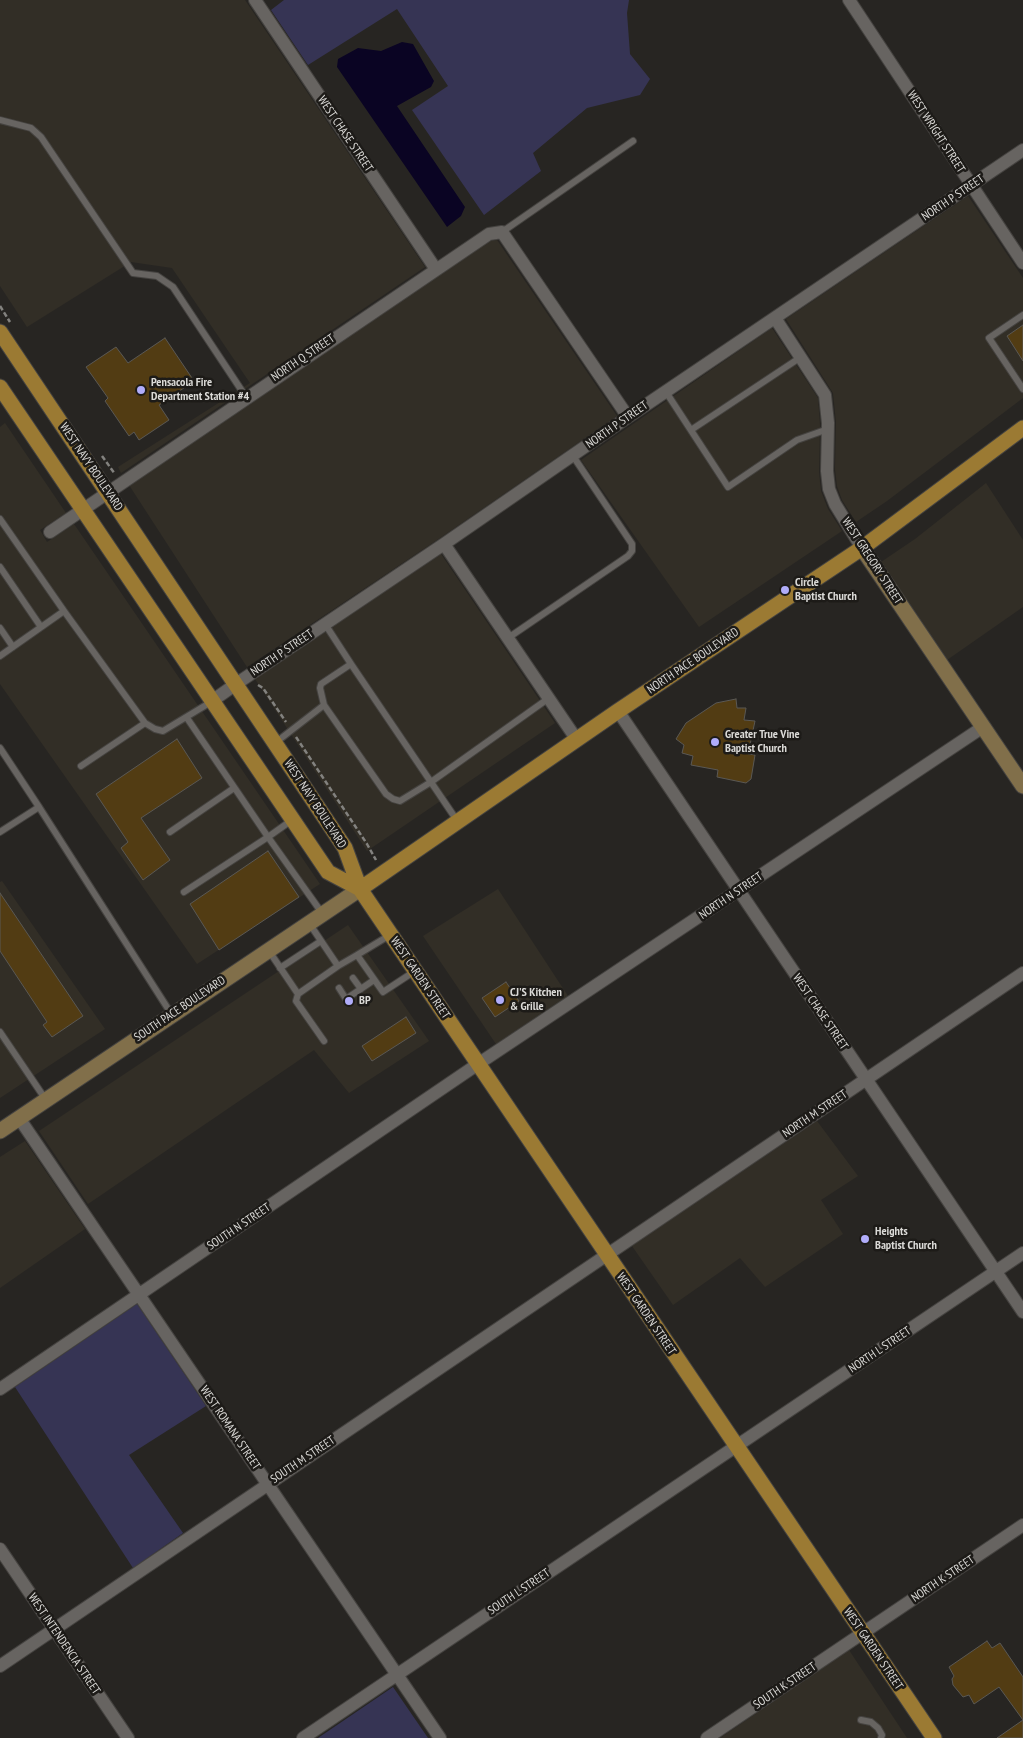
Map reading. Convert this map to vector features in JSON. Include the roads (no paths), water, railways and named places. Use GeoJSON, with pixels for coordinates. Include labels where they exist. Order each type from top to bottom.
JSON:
{"type":"FeatureCollection","features":[{"type":"Feature","properties":{"kind":"main road","name":"WEST NAVY BOULEVARD"},"geometry":{"type":"LineString","coordinates":[[5,327],[107,492],[241,680],[275,743],[345,848],[360,889]]}},
{"type":"Feature","properties":{"kind":"main road"},"geometry":{"type":"LineString","coordinates":[[0,387],[328,872],[360,889]]}},
{"type":"Feature","properties":{"kind":"main road","name":"NORTH PACE BOULEVARD"},"geometry":{"type":"LineString","coordinates":[[360,889],[618,711],[862,548],[1023,428]]}},
{"type":"Feature","properties":{"kind":"main road","name":"WEST GREGORY STREET"},"geometry":{"type":"LineString","coordinates":[[862,548],[1023,786]]}},
{"type":"Feature","properties":{"kind":"main road","name":"SOUTH PACE BOULEVARD"},"geometry":{"type":"LineString","coordinates":[[0,1131],[360,889]]}},
{"type":"Feature","properties":{"kind":"main road","name":"WEST GARDEN STREET"},"geometry":{"type":"LineString","coordinates":[[360,889],[934,1738]]}},
{"type":"Feature","properties":{"kind":"street","name":"WEST CHASE STREET"},"geometry":{"type":"LineString","coordinates":[[254,0],[435,268]]}},
{"type":"Feature","properties":{"kind":"street","name":"WEST WRIGHT STREET"},"geometry":{"type":"LineString","coordinates":[[849,0],[1023,264]]}},
{"type":"Feature","properties":{"kind":"street","name":"NORTH P STREET"},"geometry":{"type":"LineString","coordinates":[[212,701],[1023,150]]}},
{"type":"Feature","properties":{"kind":"street","name":"NORTH Q STREET"},"geometry":{"type":"LineString","coordinates":[[50,532],[435,268],[489,234],[502,232]]}},
{"type":"Feature","properties":{"kind":"street"},"geometry":{"type":"LineString","coordinates":[[502,232],[628,418]]}},
{"type":"Feature","properties":{"kind":"street","name":"WEST GREGORY STREET"},"geometry":{"type":"LineString","coordinates":[[775,318],[825,395],[828,430],[827,471],[829,489],[835,504],[862,548]]}},
{"type":"Feature","properties":{"kind":"street"},"geometry":{"type":"LineString","coordinates":[[444,544],[577,740]]}},
{"type":"Feature","properties":{"kind":"street","name":"WEST CHASE STREET"},"geometry":{"type":"LineString","coordinates":[[618,711],[1023,1312]]}},
{"type":"Feature","properties":{"kind":"street","name":"NORTH N STREET"},"geometry":{"type":"LineString","coordinates":[[478,1064],[983,727]]}},
{"type":"Feature","properties":{"kind":"street","name":"NORTH M STREET"},"geometry":{"type":"LineString","coordinates":[[606,1254],[1023,973]]}},
{"type":"Feature","properties":{"kind":"street","name":"SOUTH N STREET"},"geometry":{"type":"LineString","coordinates":[[0,1389],[478,1064]]}},
{"type":"Feature","properties":{"kind":"street","name":"WEST ROMANA STREET"},"geometry":{"type":"LineString","coordinates":[[19,1118],[440,1738]]}},
{"type":"Feature","properties":{"kind":"street","name":"NORTH L STREET"},"geometry":{"type":"LineString","coordinates":[[736,1446],[1023,1253]]}},
{"type":"Feature","properties":{"kind":"street","name":"SOUTH M STREET"},"geometry":{"type":"LineString","coordinates":[[0,1666],[606,1254]]}},
{"type":"Feature","properties":{"kind":"street","name":"SOUTH L STREET"},"geometry":{"type":"LineString","coordinates":[[303,1738],[736,1446]]}},
{"type":"Feature","properties":{"kind":"street","name":"NORTH K STREET"},"geometry":{"type":"LineString","coordinates":[[862,1633],[1023,1525]]}},
{"type":"Feature","properties":{"kind":"street","name":"WEST INTENDENCIA STREET"},"geometry":{"type":"LineString","coordinates":[[0,1549],[128,1738]]}},
{"type":"Feature","properties":{"kind":"street","name":"SOUTH K STREET"},"geometry":{"type":"LineString","coordinates":[[708,1738],[862,1633]]}},
{"type":"Feature","properties":{"kind":"lane"},"geometry":{"type":"LineString","coordinates":[[0,120],[31,128],[41,137],[133,273],[158,276],[173,287],[246,397]]}},
{"type":"Feature","properties":{"kind":"lane"},"geometry":{"type":"LineString","coordinates":[[502,232],[633,142]]}},
{"type":"Feature","properties":{"kind":"lane"},"geometry":{"type":"LineString","coordinates":[[1023,315],[989,338],[1023,389]]}},
{"type":"Feature","properties":{"kind":"lane"},"geometry":{"type":"LineString","coordinates":[[691,430],[801,357]]}},
{"type":"Feature","properties":{"kind":"lane"},"geometry":{"type":"LineString","coordinates":[[666,392],[728,487],[797,440],[828,430]]}},
{"type":"Feature","properties":{"kind":"lane"},"geometry":{"type":"LineString","coordinates":[[508,638],[628,556],[632,550],[632,544],[573,456]]}},
{"type":"Feature","properties":{"kind":"lane"},"geometry":{"type":"LineString","coordinates":[[0,519],[145,722],[155,729],[163,731],[212,701]]}},
{"type":"Feature","properties":{"kind":"lane"},"geometry":{"type":"LineString","coordinates":[[0,567],[41,627]]}},
{"type":"Feature","properties":{"kind":"lane"},"geometry":{"type":"LineString","coordinates":[[0,656],[64,611]]}},
{"type":"Feature","properties":{"kind":"lane"},"geometry":{"type":"LineString","coordinates":[[325,624],[458,822]]}},
{"type":"Feature","properties":{"kind":"lane"},"geometry":{"type":"LineString","coordinates":[[0,628],[13,647]]}},
{"type":"Feature","properties":{"kind":"lane"},"geometry":{"type":"LineString","coordinates":[[351,664],[321,684],[320,688],[324,705],[386,794],[393,799],[400,800],[431,782],[549,698]]}},
{"type":"Feature","properties":{"kind":"lane"},"geometry":{"type":"LineString","coordinates":[[275,743],[324,705]]}},
{"type":"Feature","properties":{"kind":"lane"},"geometry":{"type":"LineString","coordinates":[[187,718],[322,913]]}},
{"type":"Feature","properties":{"kind":"lane"},"geometry":{"type":"LineString","coordinates":[[81,766],[145,722]]}},
{"type":"Feature","properties":{"kind":"lane"},"geometry":{"type":"LineString","coordinates":[[0,748],[172,1015]]}},
{"type":"Feature","properties":{"kind":"lane"},"geometry":{"type":"LineString","coordinates":[[170,832],[234,788]]}},
{"type":"Feature","properties":{"kind":"lane"},"geometry":{"type":"LineString","coordinates":[[0,832],[39,806]]}},
{"type":"Feature","properties":{"kind":"lane"},"geometry":{"type":"LineString","coordinates":[[184,892],[293,820]]}},
{"type":"Feature","properties":{"kind":"lane"},"geometry":{"type":"LineString","coordinates":[[309,922],[321,941],[342,965]]}},
{"type":"Feature","properties":{"kind":"lane"},"geometry":{"type":"LineString","coordinates":[[324,1041],[296,1001],[298,994],[390,935]]}},
{"type":"Feature","properties":{"kind":"lane"},"geometry":{"type":"LineString","coordinates":[[280,968],[321,941]]}},
{"type":"Feature","properties":{"kind":"lane"},"geometry":{"type":"LineString","coordinates":[[268,950],[298,994]]}},
{"type":"Feature","properties":{"kind":"lane"},"geometry":{"type":"LineString","coordinates":[[357,956],[383,992],[415,971]]}},
{"type":"Feature","properties":{"kind":"lane"},"geometry":{"type":"LineString","coordinates":[[353,978],[361,989]]}},
{"type":"Feature","properties":{"kind":"lane"},"geometry":{"type":"LineString","coordinates":[[339,988],[346,999],[374,980]]}},
{"type":"Feature","properties":{"kind":"lane"},"geometry":{"type":"LineString","coordinates":[[0,1032],[46,1100]]}},
{"type":"Feature","properties":{"kind":"lane"},"geometry":{"type":"LineString","coordinates":[[861,1720],[871,1722],[878,1728],[882,1735],[881,1738]]}},
{"type":"Feature","properties":{"kind":"place","name":"Pensacola Fire Department Station #4"},"geometry":{"type":"Point","coordinates":[141,390]}},
{"type":"Feature","properties":{"kind":"place","name":"Circle Baptist Church"},"geometry":{"type":"Point","coordinates":[785,590]}},
{"type":"Feature","properties":{"kind":"place","name":"Greater True Vine Baptist Church"},"geometry":{"type":"Point","coordinates":[715,742]}},
{"type":"Feature","properties":{"kind":"place","name":"CJ'S Kitchen & Grille"},"geometry":{"type":"Point","coordinates":[500,1000]}},
{"type":"Feature","properties":{"kind":"place","name":"BP"},"geometry":{"type":"Point","coordinates":[349,1001]}},
{"type":"Feature","properties":{"kind":"place","name":"Heights Baptist Church"},"geometry":{"type":"Point","coordinates":[865,1239]}}]}
